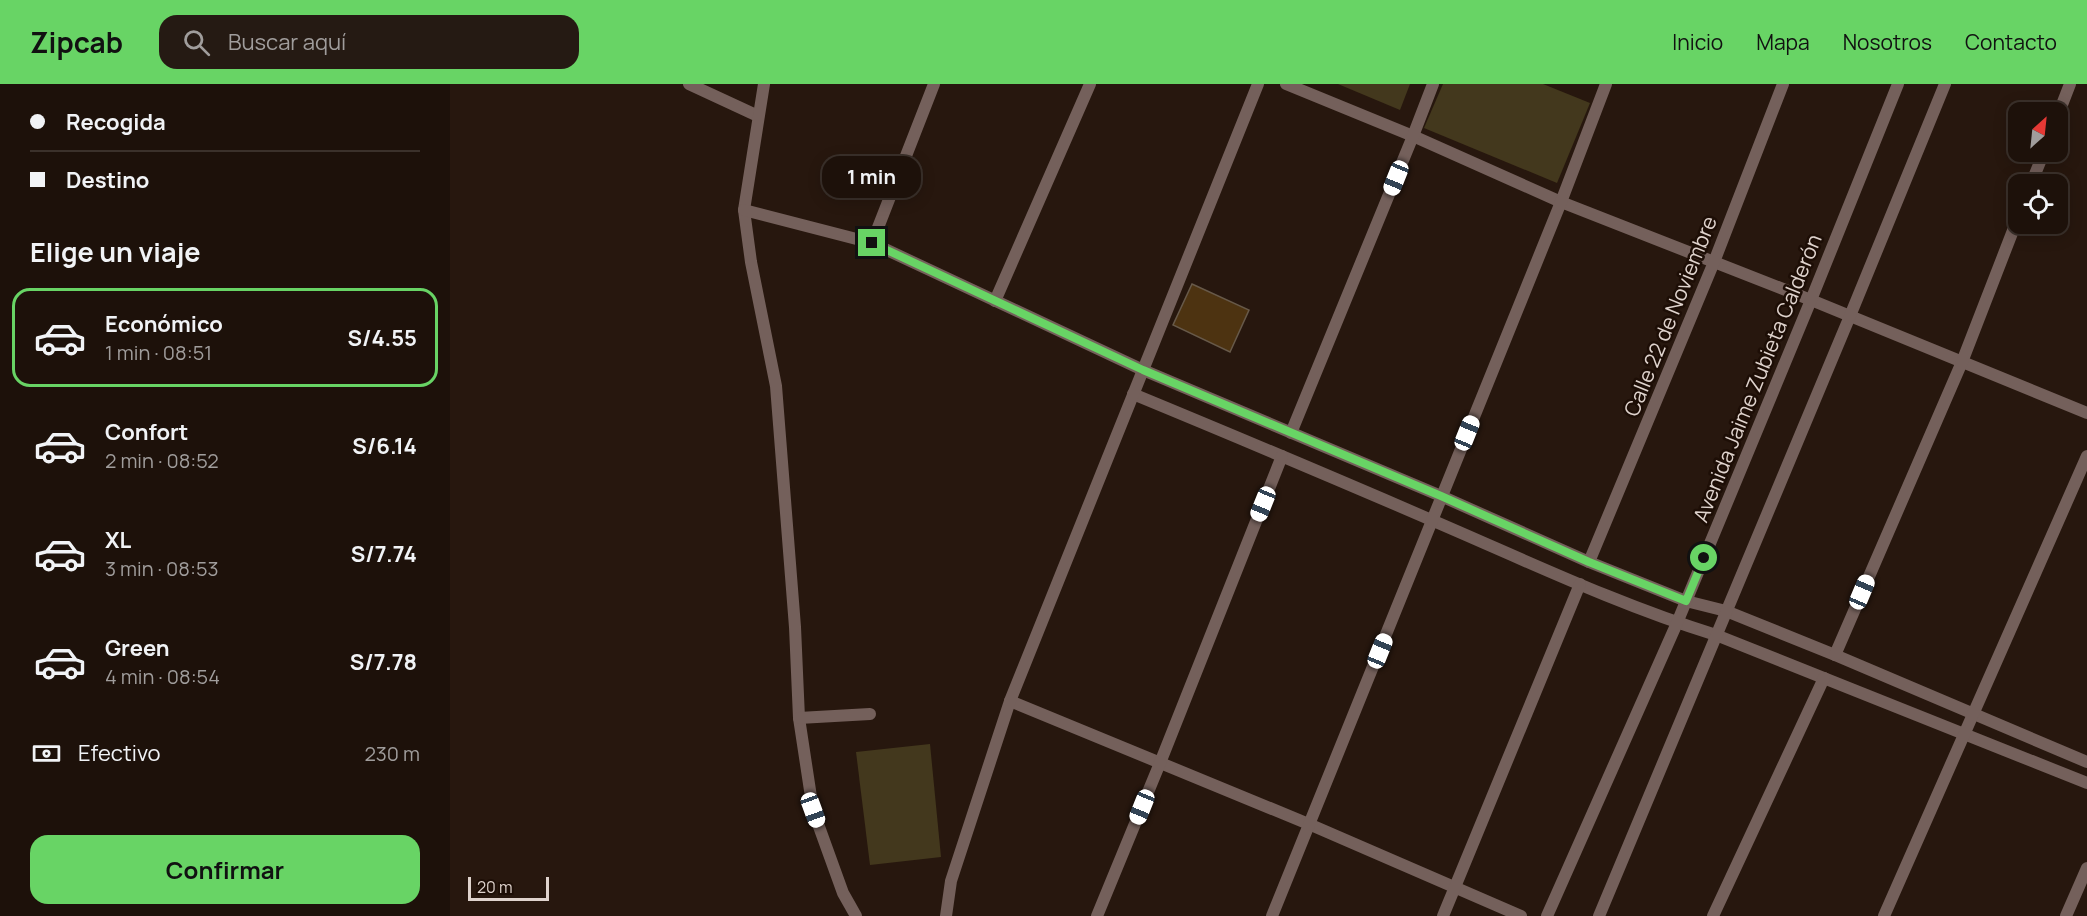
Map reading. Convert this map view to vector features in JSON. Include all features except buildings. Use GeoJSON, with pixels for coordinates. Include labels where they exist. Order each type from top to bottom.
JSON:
{"type":"FeatureCollection","features":[{"type":"Feature","properties":{"kind":"street"},"geometry":{"type":"LineString","coordinates":[[689,84],[758,116]]}},
{"type":"Feature","properties":{"kind":"street"},"geometry":{"type":"LineString","coordinates":[[764,84],[744,210],[751,262],[776,386],[795,627],[799,717],[813,810],[843,893],[856,916]]}},
{"type":"Feature","properties":{"kind":"street"},"geometry":{"type":"LineString","coordinates":[[872,243],[934,84]]}},
{"type":"Feature","properties":{"kind":"street"},"geometry":{"type":"LineString","coordinates":[[994,301],[1090,84]]}},
{"type":"Feature","properties":{"kind":"street"},"geometry":{"type":"LineString","coordinates":[[946,916],[951,881],[1010,701],[1258,84]]}},
{"type":"Feature","properties":{"kind":"street"},"geometry":{"type":"LineString","coordinates":[[1286,84],[1413,136],[1561,202],[1811,300],[2087,413]]}},
{"type":"Feature","properties":{"kind":"street"},"geometry":{"type":"LineString","coordinates":[[1291,433],[1433,84]]}},
{"type":"Feature","properties":{"kind":"street"},"geometry":{"type":"LineString","coordinates":[[1272,916],[1311,825],[1431,520],[1561,202],[1605,84]]}},
{"type":"Feature","properties":{"kind":"street","name":"Calle 22 de Noviembre"},"geometry":{"type":"LineString","coordinates":[[1589,562],[1714,262],[1783,84]]}},
{"type":"Feature","properties":{"kind":"street","name":"Avenida Jaime Zubieta Calderón"},"geometry":{"type":"LineString","coordinates":[[1547,916],[1677,623],[1899,84]]}},
{"type":"Feature","properties":{"kind":"street"},"geometry":{"type":"LineString","coordinates":[[1599,916],[1945,84]]}},
{"type":"Feature","properties":{"kind":"street"},"geometry":{"type":"LineString","coordinates":[[2063,102],[2070,84]]}},
{"type":"Feature","properties":{"kind":"street"},"geometry":{"type":"LineString","coordinates":[[744,210],[872,243],[1143,370],[1441,496],[1589,562],[1686,601],[1726,611],[2087,762]]}},
{"type":"Feature","properties":{"kind":"street"},"geometry":{"type":"LineString","coordinates":[[1835,655],[1962,362],[2012,234]]}},
{"type":"Feature","properties":{"kind":"street"},"geometry":{"type":"LineString","coordinates":[[1133,394],[1580,584],[1677,623],[1716,635],[2087,783]]}},
{"type":"Feature","properties":{"kind":"street"},"geometry":{"type":"LineString","coordinates":[[1097,916],[1282,456]]}},
{"type":"Feature","properties":{"kind":"street"},"geometry":{"type":"LineString","coordinates":[[1884,916],[2087,456]]}},
{"type":"Feature","properties":{"kind":"street"},"geometry":{"type":"LineString","coordinates":[[1443,916],[1580,584]]}},
{"type":"Feature","properties":{"kind":"street"},"geometry":{"type":"LineString","coordinates":[[1713,916],[1824,678]]}},
{"type":"Feature","properties":{"kind":"street"},"geometry":{"type":"LineString","coordinates":[[1010,701],[1311,825],[1521,916]]}},
{"type":"Feature","properties":{"kind":"street"},"geometry":{"type":"LineString","coordinates":[[799,717],[870,714]]}},
{"type":"Feature","properties":{"kind":"street"},"geometry":{"type":"LineString","coordinates":[[2066,916],[2087,868]]}},
{"type":"Feature","properties":{"kind":"shaded area"},"geometry":{"type":"Polygon","coordinates":[[[1338,84],[1410,84],[1400,110],[1338,84]]]}},
{"type":"Feature","properties":{"kind":"shaded area"},"geometry":{"type":"Polygon","coordinates":[[[1443,84],[1543,84],[1590,103],[1557,183],[1424,128],[1443,84]]]}},
{"type":"Feature","properties":{"kind":"shaded area"},"geometry":{"type":"Polygon","coordinates":[[[930,744],[941,857],[870,865],[856,752],[930,744]]]}},
{"type":"Feature","properties":{"kind":"route"},"geometry":{"type":"LineString","coordinates":[[872,243],[1143,370],[1441,496],[1589,562],[1686,601],[1704,558]]}}]}
